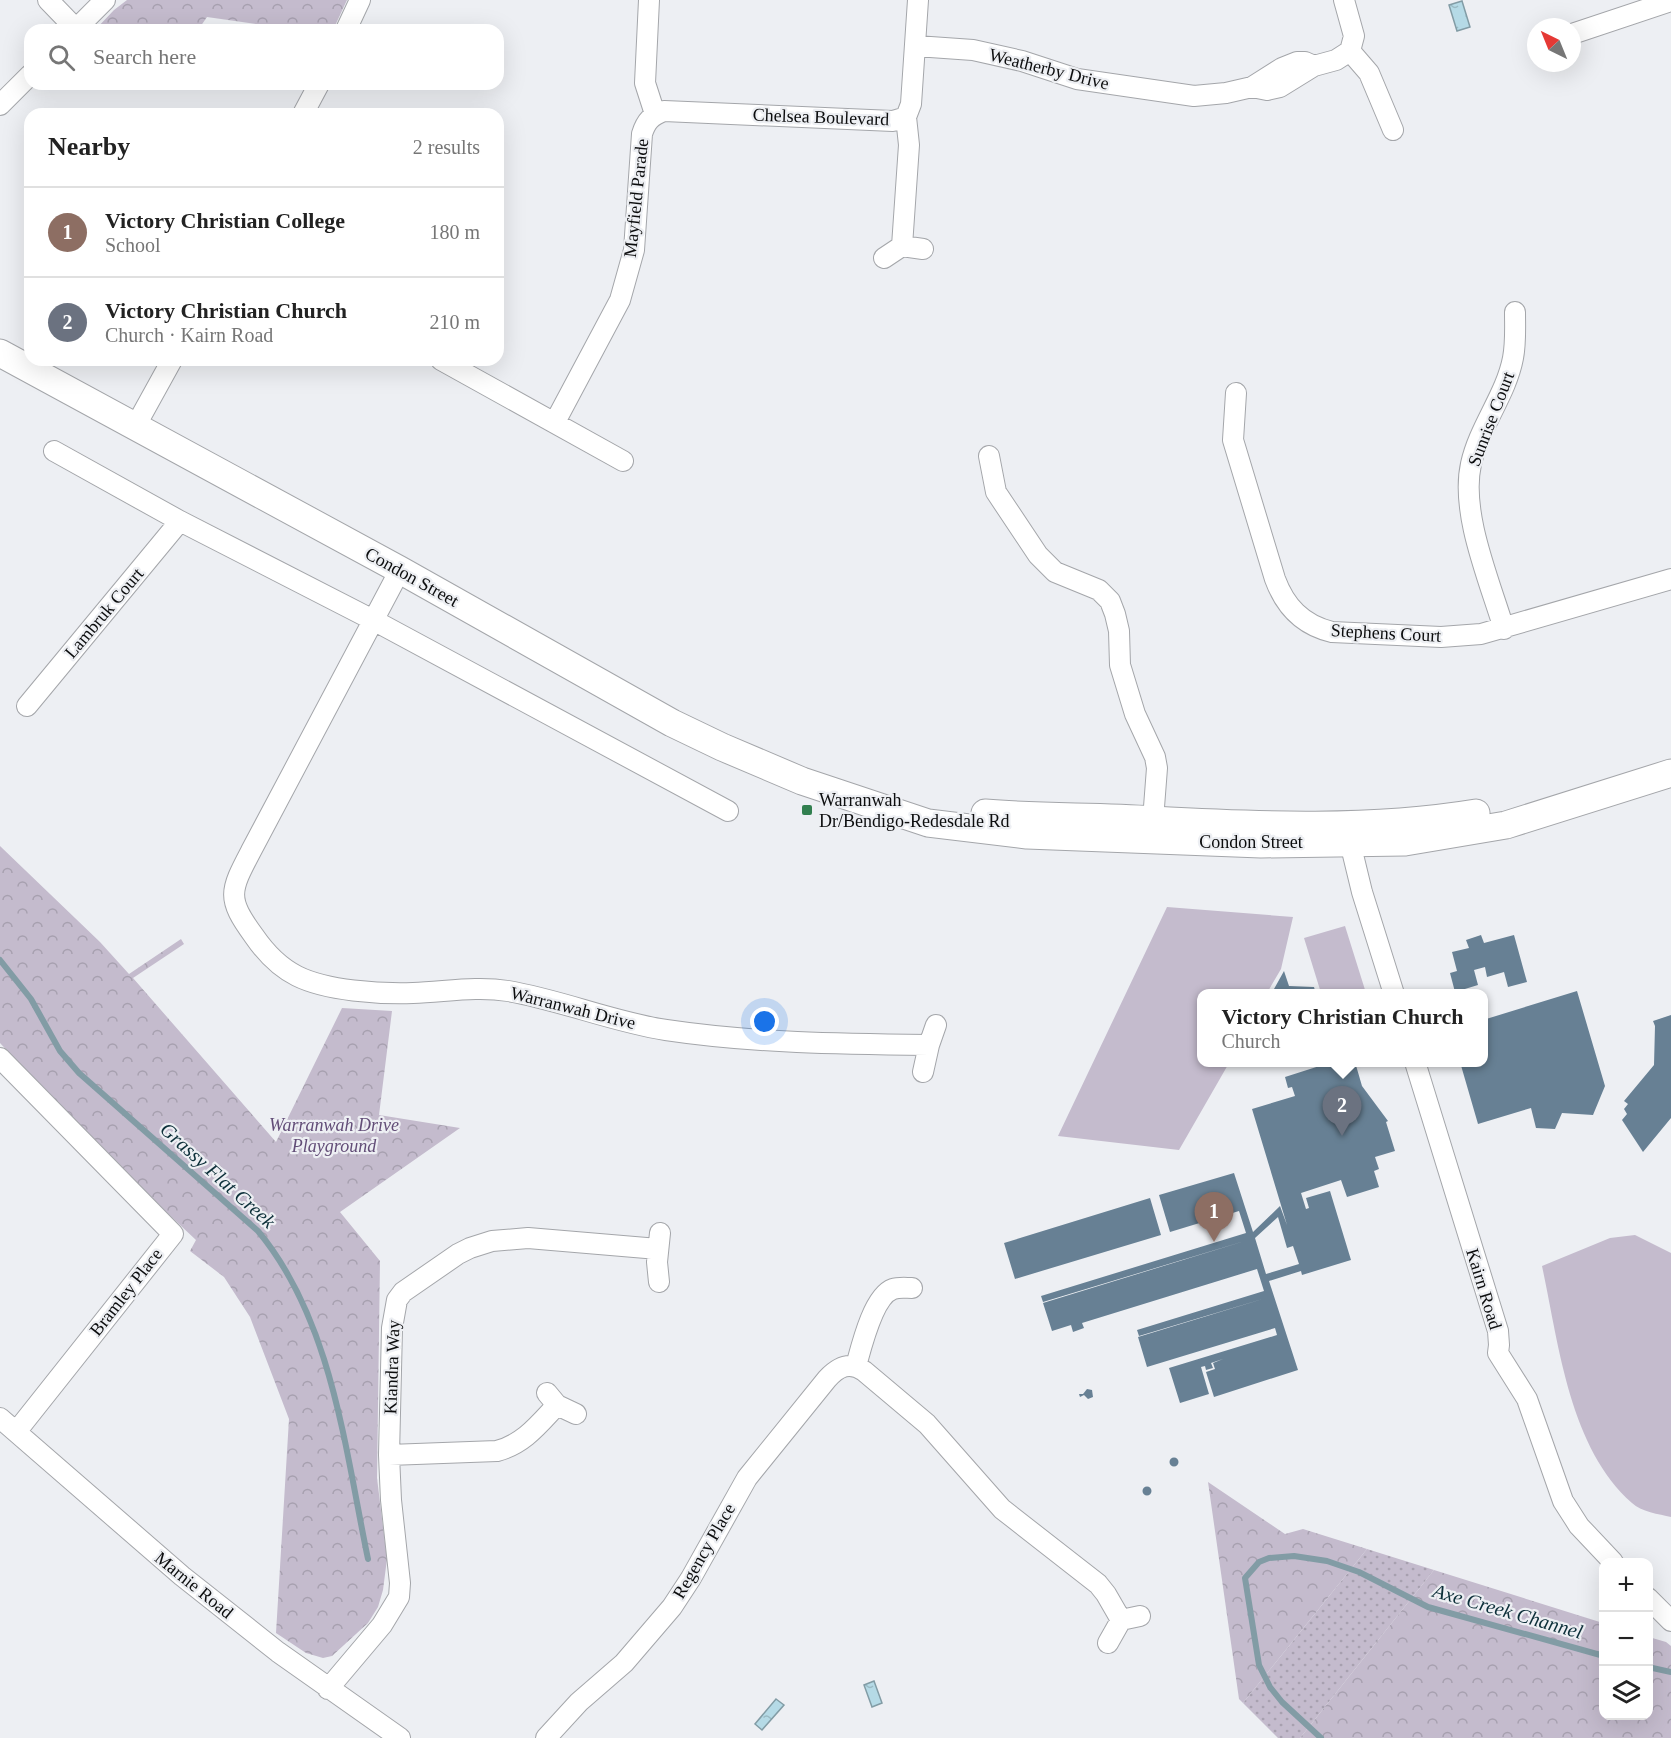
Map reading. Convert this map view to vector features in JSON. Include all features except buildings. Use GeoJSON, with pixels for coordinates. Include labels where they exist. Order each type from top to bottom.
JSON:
{"type":"FeatureCollection","features":[{"type":"Feature","properties":{"kind":"main road","name":"Condon Street"},"geometry":{"type":"LineString","coordinates":[[0,353],[400,570],[672,723],[802,781],[928,823],[1027,835],[1261,844],[1311,842],[1379,824],[1460,815],[1671,772]]}},
{"type":"Feature","properties":{"kind":"main road","name":"Condon Street"},"geometry":{"type":"LineString","coordinates":[[828,790],[954,811],[1154,820],[1347,834]]}},
{"type":"Feature","properties":{"kind":"street"},"geometry":{"type":"LineString","coordinates":[[48,0],[70,24]]}},
{"type":"Feature","properties":{"kind":"street"},"geometry":{"type":"LineString","coordinates":[[80,24],[105,0]]}},
{"type":"Feature","properties":{"kind":"street"},"geometry":{"type":"LineString","coordinates":[[349,24],[360,0]]}},
{"type":"Feature","properties":{"kind":"street","name":"Mayfield Parade"},"geometry":{"type":"LineString","coordinates":[[555,422],[620,300],[634,250],[642,134],[645,123],[655,114],[645,83],[649,0]]}},
{"type":"Feature","properties":{"kind":"street","name":"Chelsea Boulevard"},"geometry":{"type":"LineString","coordinates":[[655,114],[664,111],[893,121],[906,117],[911,104],[918,0]]}},
{"type":"Feature","properties":{"kind":"street"},"geometry":{"type":"LineString","coordinates":[[1344,0],[1354,36],[1350,51],[1369,73],[1394,135]]}},
{"type":"Feature","properties":{"kind":"street"},"geometry":{"type":"LineString","coordinates":[[1581,31],[1671,1]]}},
{"type":"Feature","properties":{"kind":"street","name":"Weatherby Drive"},"geometry":{"type":"LineString","coordinates":[[916,46],[973,50],[1022,61],[1077,79],[1180,95],[1209,96],[1252,87],[1282,68],[1297,62],[1305,62],[1314,66],[1336,60],[1350,51]]}},
{"type":"Feature","properties":{"kind":"street"},"geometry":{"type":"LineString","coordinates":[[0,105],[24,81]]}},
{"type":"Feature","properties":{"kind":"street"},"geometry":{"type":"LineString","coordinates":[[306,108],[315,90]]}},
{"type":"Feature","properties":{"kind":"street"},"geometry":{"type":"LineString","coordinates":[[902,246],[909,145],[906,117]]}},
{"type":"Feature","properties":{"kind":"street"},"geometry":{"type":"LineString","coordinates":[[884,258],[902,246],[923,249]]}},
{"type":"Feature","properties":{"kind":"street","name":"Sunrise Court"},"geometry":{"type":"LineString","coordinates":[[1504,629],[1470,514],[1469,479],[1476,447],[1514,357],[1515,312]]}},
{"type":"Feature","properties":{"kind":"street"},"geometry":{"type":"LineString","coordinates":[[135,427],[169,366]]}},
{"type":"Feature","properties":{"kind":"street"},"geometry":{"type":"LineString","coordinates":[[452,366],[623,461]]}},
{"type":"Feature","properties":{"kind":"street","name":"Stephens Court"},"geometry":{"type":"LineString","coordinates":[[1236,393],[1232,426],[1236,457],[1280,591],[1291,609],[1311,624],[1332,632],[1449,637],[1481,634],[1671,579]]}},
{"type":"Feature","properties":{"kind":"street"},"geometry":{"type":"LineString","coordinates":[[54,451],[180,521],[375,621],[728,811]]}},
{"type":"Feature","properties":{"kind":"street"},"geometry":{"type":"LineString","coordinates":[[989,456],[996,492],[1042,560],[1062,576],[1100,590],[1110,601],[1118,623],[1120,665],[1134,714],[1155,757],[1157,768],[1154,820]]}},
{"type":"Feature","properties":{"kind":"street","name":"Lambruk Court"},"geometry":{"type":"LineString","coordinates":[[27,706],[180,521]]}},
{"type":"Feature","properties":{"kind":"street","name":"Warranwah Drive"},"geometry":{"type":"LineString","coordinates":[[400,570],[225,902],[277,963],[296,976],[317,984],[378,993],[482,988],[509,991],[665,1030],[790,1043],[929,1045]]}},
{"type":"Feature","properties":{"kind":"street"},"geometry":{"type":"LineString","coordinates":[[1347,834],[1393,989]]}},
{"type":"Feature","properties":{"kind":"street"},"geometry":{"type":"LineString","coordinates":[[923,1072],[936,1025]]}},
{"type":"Feature","properties":{"kind":"street","name":"Bramley Place"},"geometry":{"type":"LineString","coordinates":[[0,1058],[173,1234],[16,1432]]}},
{"type":"Feature","properties":{"kind":"street","name":"Kairn Road"},"geometry":{"type":"LineString","coordinates":[[1417,1067],[1498,1331],[1498,1353],[1527,1399],[1563,1501],[1579,1526],[1608,1558]]}},
{"type":"Feature","properties":{"kind":"street","name":"Kiandra Way"},"geometry":{"type":"LineString","coordinates":[[328,1689],[382,1625],[399,1597],[400,1583],[391,1500],[389,1455],[394,1312],[403,1292],[471,1248],[508,1238],[659,1241],[657,1272],[659,1282]]}},
{"type":"Feature","properties":{"kind":"street"},"geometry":{"type":"LineString","coordinates":[[912,1288],[892,1289],[885,1296],[869,1325],[856,1366],[871,1375],[927,1424],[1002,1509],[1098,1584],[1130,1618],[1108,1643]]}},
{"type":"Feature","properties":{"kind":"street","name":"Regency Place"},"geometry":{"type":"LineString","coordinates":[[546,1738],[573,1708],[624,1663],[672,1607],[691,1578],[747,1478],[826,1379],[838,1368],[845,1365],[856,1366]]}},
{"type":"Feature","properties":{"kind":"street"},"geometry":{"type":"LineString","coordinates":[[389,1455],[497,1451],[509,1448],[531,1432],[552,1399],[576,1414]]}},
{"type":"Feature","properties":{"kind":"street","name":"Marnie Road"},"geometry":{"type":"LineString","coordinates":[[0,1418],[182,1576],[278,1652],[400,1738]]}},
{"type":"Feature","properties":{"kind":"street"},"geometry":{"type":"LineString","coordinates":[[1653,1603],[1671,1621]]}},
{"type":"Feature","properties":{"kind":"green space"},"geometry":{"type":"Polygon","coordinates":[[[127,0],[347,0],[336,24],[256,24],[207,17],[202,24],[101,24],[127,0]]]}},
{"type":"Feature","properties":{"kind":"green space","name":"Warranwah Drive Playground"},"geometry":{"type":"Polygon","coordinates":[[[0,846],[100,942],[129,974],[181,939],[184,944],[133,978],[276,1142],[342,1008],[392,1011],[379,1115],[460,1128],[340,1212],[380,1261],[377,1478],[387,1559],[378,1607],[368,1623],[332,1656],[323,1658],[306,1653],[276,1633],[289,1419],[250,1317],[224,1277],[190,1251],[196,1240],[99,1149],[0,1043],[0,846]]]}},
{"type":"Feature","properties":{"kind":"green space"},"geometry":{"type":"Polygon","coordinates":[[[1167,907],[1293,917],[1281,969],[1269,989],[1197,989],[1197,1067],[1227,1067],[1179,1150],[1058,1136],[1167,907]]]}},
{"type":"Feature","properties":{"kind":"green space"},"geometry":{"type":"Polygon","coordinates":[[[1345,926],[1365,989],[1320,989],[1304,938],[1345,926]]]}},
{"type":"Feature","properties":{"kind":"green space"},"geometry":{"type":"Polygon","coordinates":[[[1635,1235],[1671,1253],[1671,1517],[1645,1511],[1632,1503],[1611,1480],[1594,1453],[1580,1424],[1561,1361],[1542,1266],[1610,1238],[1635,1235]]]}},
{"type":"Feature","properties":{"kind":"green space"},"geometry":{"type":"Polygon","coordinates":[[[1208,1482],[1285,1534],[1303,1529],[1367,1549],[1243,1703],[1239,1699],[1208,1482]]]}},
{"type":"Feature","properties":{"kind":"green space"},"geometry":{"type":"Polygon","coordinates":[[[1367,1549],[1434,1570],[1300,1738],[1278,1738],[1243,1703],[1367,1549]]]}},
{"type":"Feature","properties":{"kind":"green space"},"geometry":{"type":"Polygon","coordinates":[[[1434,1570],[1599,1622],[1599,1720],[1653,1720],[1653,1638],[1671,1646],[1671,1738],[1300,1738],[1434,1570]]]}},
{"type":"Feature","properties":{"kind":"water"},"geometry":{"type":"Polygon","coordinates":[[[1462,1],[1470,27],[1457,31],[1449,5],[1462,1]]]}},
{"type":"Feature","properties":{"kind":"water"},"geometry":{"type":"Polygon","coordinates":[[[874,1681],[882,1703],[872,1707],[864,1685],[874,1681]]]}},
{"type":"Feature","properties":{"kind":"water"},"geometry":{"type":"Polygon","coordinates":[[[776,1699],[784,1705],[762,1730],[755,1724],[776,1699]]]}},
{"type":"Feature","properties":{"kind":"waterway","name":"Grassy Flat Creek"},"geometry":{"type":"LineString","coordinates":[[0,960],[31,999],[60,1051],[79,1073],[258,1231],[283,1266],[303,1304],[332,1387],[343,1430],[368,1559]]}},
{"type":"Feature","properties":{"kind":"waterway","name":"Axe Creek Channel"},"geometry":{"type":"LineString","coordinates":[[1321,1738],[1282,1702],[1270,1687],[1259,1665],[1245,1578],[1259,1562],[1269,1558],[1294,1556],[1327,1561],[1359,1572],[1428,1607],[1599,1655]]}},
{"type":"Feature","properties":{"kind":"waterway","name":"Axe Creek Channel"},"geometry":{"type":"LineString","coordinates":[[1653,1668],[1671,1672]]}},
{"type":"Feature","properties":{"kind":"place","name":"Warranwah Dr/Bendigo-Redesdale Rd"},"geometry":{"type":"Point","coordinates":[807,810]}},
{"type":"Feature","properties":{"kind":"place","name":"Victory Christian Church"},"geometry":{"type":"Point","coordinates":[1342,1136]}},
{"type":"Feature","properties":{"kind":"place","name":"Victory Christian College"},"geometry":{"type":"Point","coordinates":[1214,1242]}}]}
